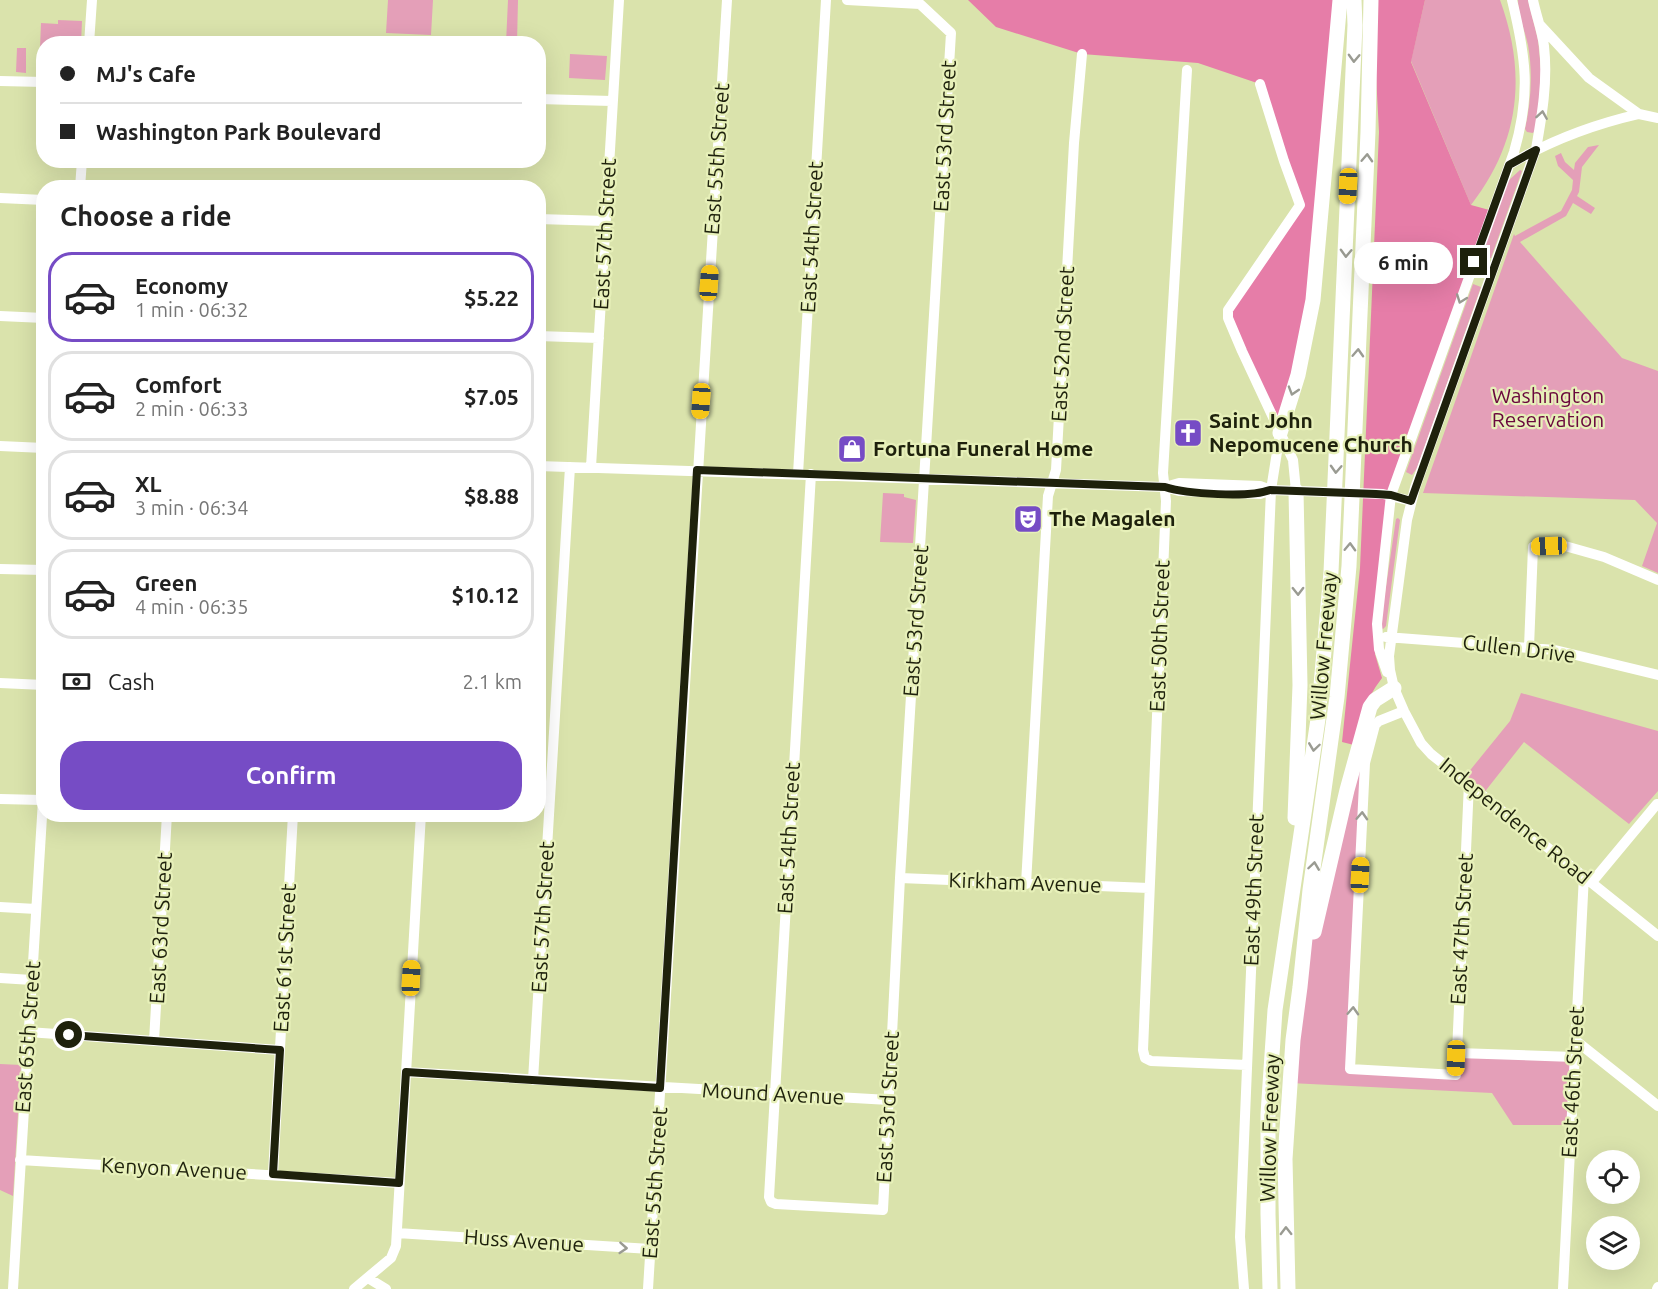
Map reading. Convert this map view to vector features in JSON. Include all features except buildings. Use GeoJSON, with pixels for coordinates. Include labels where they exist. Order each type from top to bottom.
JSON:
{"type":"FeatureCollection","features":[{"type":"Feature","properties":{"kind":"highway"},"geometry":{"type":"LineString","coordinates":[[1281,433],[1298,375],[1313,300],[1341,0]]}},
{"type":"Feature","properties":{"kind":"highway","name":"Willow Freeway"},"geometry":{"type":"LineString","coordinates":[[1270,1289],[1268,1114],[1275,1010],[1318,718],[1331,572],[1355,25],[1354,0]]}},
{"type":"Feature","properties":{"kind":"highway","name":"Willow Freeway"},"geometry":{"type":"LineString","coordinates":[[1288,1289],[1285,1159],[1293,1040],[1337,697],[1349,566],[1368,132],[1371,0]]}},
{"type":"Feature","properties":{"kind":"highway"},"geometry":{"type":"LineString","coordinates":[[1291,899],[1300,685],[1302,491]]}},
{"type":"Feature","properties":{"kind":"highway"},"geometry":{"type":"LineString","coordinates":[[1300,987],[1347,790],[1370,707],[1375,700],[1394,688]]}},
{"type":"Feature","properties":{"kind":"street"},"geometry":{"type":"LineString","coordinates":[[90,36],[92,0]]}},
{"type":"Feature","properties":{"kind":"street","name":"East 57th Street"},"geometry":{"type":"LineString","coordinates":[[591,467],[619,0]]}},
{"type":"Feature","properties":{"kind":"street","name":"East 55th Street"},"geometry":{"type":"LineString","coordinates":[[648,1289],[727,0]]}},
{"type":"Feature","properties":{"kind":"street","name":"East 54th Street"},"geometry":{"type":"LineString","coordinates":[[798,474],[826,0]]}},
{"type":"Feature","properties":{"kind":"street","name":"East 53rd Street"},"geometry":{"type":"LineString","coordinates":[[847,0],[920,4],[951,33],[900,878],[883,1210]]}},
{"type":"Feature","properties":{"kind":"street","name":"Independence Road"},"geometry":{"type":"LineString","coordinates":[[1512,0],[1524,52],[1526,91],[1518,139],[1391,495],[1377,636],[1380,655],[1404,711],[1421,742],[1431,754],[1658,936]]}},
{"type":"Feature","properties":{"kind":"street","name":"Independence Road"},"geometry":{"type":"LineString","coordinates":[[1394,688],[1390,670],[1392,637],[1411,501],[1536,150],[1545,90],[1544,47],[1533,0]]}},
{"type":"Feature","properties":{"kind":"street"},"geometry":{"type":"LineString","coordinates":[[1539,24],[1589,78],[1639,114],[1658,118]]}},
{"type":"Feature","properties":{"kind":"street","name":"East 52nd Street"},"geometry":{"type":"LineString","coordinates":[[1026,884],[1047,508],[1056,470],[1074,143],[1082,54]]}},
{"type":"Feature","properties":{"kind":"street","name":"East 50th Street"},"geometry":{"type":"LineString","coordinates":[[1187,70],[1163,473],[1166,501],[1143,1050],[1145,1058],[1151,1061],[1246,1065]]}},
{"type":"Feature","properties":{"kind":"street"},"geometry":{"type":"LineString","coordinates":[[0,81],[36,82]]}},
{"type":"Feature","properties":{"kind":"street"},"geometry":{"type":"LineString","coordinates":[[1260,84],[1300,205],[1228,310],[1228,318],[1293,460],[1302,491]]}},
{"type":"Feature","properties":{"kind":"street"},"geometry":{"type":"LineString","coordinates":[[546,99],[612,101]]}},
{"type":"Feature","properties":{"kind":"street"},"geometry":{"type":"LineString","coordinates":[[1509,165],[1565,135],[1611,120],[1639,114]]}},
{"type":"Feature","properties":{"kind":"street"},"geometry":{"type":"LineString","coordinates":[[0,198],[36,200]]}},
{"type":"Feature","properties":{"kind":"street"},"geometry":{"type":"LineString","coordinates":[[546,219],[605,221]]}},
{"type":"Feature","properties":{"kind":"street"},"geometry":{"type":"LineString","coordinates":[[0,316],[36,318]]}},
{"type":"Feature","properties":{"kind":"street"},"geometry":{"type":"LineString","coordinates":[[546,336],[599,338]]}},
{"type":"Feature","properties":{"kind":"street"},"geometry":{"type":"LineString","coordinates":[[1270,490],[1281,433]]}},
{"type":"Feature","properties":{"kind":"street"},"geometry":{"type":"LineString","coordinates":[[0,446],[36,448]]}},
{"type":"Feature","properties":{"kind":"street"},"geometry":{"type":"LineString","coordinates":[[546,466],[1165,487],[1179,491],[1260,494],[1270,490],[1376,494],[1391,495],[1411,501]]}},
{"type":"Feature","properties":{"kind":"street","name":"East 57th Street"},"geometry":{"type":"LineString","coordinates":[[533,1080],[570,467]]}},
{"type":"Feature","properties":{"kind":"street","name":"East 54th Street"},"geometry":{"type":"LineString","coordinates":[[811,474],[769,1197],[771,1202],[776,1204],[883,1210]]}},
{"type":"Feature","properties":{"kind":"street","name":"East 49th Street"},"geometry":{"type":"LineString","coordinates":[[1245,1289],[1240,1237],[1270,490]]}},
{"type":"Feature","properties":{"kind":"street"},"geometry":{"type":"LineString","coordinates":[[1529,647],[1533,547],[1565,546],[1604,557],[1658,580]]}},
{"type":"Feature","properties":{"kind":"street"},"geometry":{"type":"LineString","coordinates":[[0,569],[36,570]]}},
{"type":"Feature","properties":{"kind":"street","name":"Cullen Drive"},"geometry":{"type":"LineString","coordinates":[[1377,636],[1555,650],[1658,675]]}},
{"type":"Feature","properties":{"kind":"street"},"geometry":{"type":"LineString","coordinates":[[0,684],[36,685]]}},
{"type":"Feature","properties":{"kind":"street","name":"East 47th Street"},"geometry":{"type":"LineString","coordinates":[[1404,711],[1378,722],[1365,763],[1350,1069],[1456,1075],[1469,783]]}},
{"type":"Feature","properties":{"kind":"street"},"geometry":{"type":"LineString","coordinates":[[0,799],[36,800]]}},
{"type":"Feature","properties":{"kind":"street"},"geometry":{"type":"LineString","coordinates":[[1588,879],[1657,804]]}},
{"type":"Feature","properties":{"kind":"street","name":"East 65th Street"},"geometry":{"type":"LineString","coordinates":[[13,1289],[41,822]]}},
{"type":"Feature","properties":{"kind":"street","name":"East 63rd Street"},"geometry":{"type":"LineString","coordinates":[[154,1041],[167,822]]}},
{"type":"Feature","properties":{"kind":"street","name":"East 61st Street"},"geometry":{"type":"LineString","coordinates":[[273,1174],[293,822]]}},
{"type":"Feature","properties":{"kind":"street"},"geometry":{"type":"LineString","coordinates":[[354,1289],[390,1258],[396,1246],[421,822]]}},
{"type":"Feature","properties":{"kind":"street","name":"Kirkham Avenue"},"geometry":{"type":"LineString","coordinates":[[900,878],[1149,888]]}},
{"type":"Feature","properties":{"kind":"street","name":"East 46th Street"},"geometry":{"type":"LineString","coordinates":[[1563,1289],[1574,1056],[1588,879]]}},
{"type":"Feature","properties":{"kind":"street"},"geometry":{"type":"LineString","coordinates":[[0,907],[36,909]]}},
{"type":"Feature","properties":{"kind":"street"},"geometry":{"type":"LineString","coordinates":[[0,978],[32,980]]}},
{"type":"Feature","properties":{"kind":"street"},"geometry":{"type":"LineString","coordinates":[[28,1032],[280,1050]]}},
{"type":"Feature","properties":{"kind":"street"},"geometry":{"type":"LineString","coordinates":[[1575,1040],[1658,1106]]}},
{"type":"Feature","properties":{"kind":"street"},"geometry":{"type":"LineString","coordinates":[[1456,1053],[1574,1056]]}},
{"type":"Feature","properties":{"kind":"street","name":"Mound Avenue"},"geometry":{"type":"LineString","coordinates":[[406,1072],[889,1100]]}},
{"type":"Feature","properties":{"kind":"street","name":"Kenyon Avenue"},"geometry":{"type":"LineString","coordinates":[[20,1160],[399,1183]]}},
{"type":"Feature","properties":{"kind":"street","name":"Huss Avenue"},"geometry":{"type":"LineString","coordinates":[[397,1233],[650,1249]]}},
{"type":"Feature","properties":{"kind":"street"},"geometry":{"type":"LineString","coordinates":[[368,1278],[386,1289]]}},
{"type":"Feature","properties":{"kind":"green space"},"geometry":{"type":"Polygon","coordinates":[[[388,0],[433,0],[431,35],[386,33],[388,0]]]}},
{"type":"Feature","properties":{"kind":"green space"},"geometry":{"type":"Polygon","coordinates":[[[508,0],[518,0],[517,36],[506,36],[508,0]]]}},
{"type":"Feature","properties":{"kind":"green space"},"geometry":{"type":"Polygon","coordinates":[[[1425,0],[1500,0],[1509,27],[1516,81],[1509,132],[1500,157],[1471,205],[1411,61],[1425,0]]]}},
{"type":"Feature","properties":{"kind":"green space"},"geometry":{"type":"Polygon","coordinates":[[[1518,0],[1528,0],[1538,40],[1541,87],[1533,133],[1525,129],[1531,77],[1528,45],[1518,0]]]}},
{"type":"Feature","properties":{"kind":"green space"},"geometry":{"type":"Polygon","coordinates":[[[58,20],[82,21],[81,36],[40,36],[41,23],[58,24],[58,20]]]}},
{"type":"Feature","properties":{"kind":"green space"},"geometry":{"type":"Polygon","coordinates":[[[17,48],[26,48],[26,73],[16,72],[17,48]]]}},
{"type":"Feature","properties":{"kind":"green space"},"geometry":{"type":"Polygon","coordinates":[[[570,54],[607,56],[605,80],[569,78],[570,54]]]}},
{"type":"Feature","properties":{"kind":"green space","name":"Washington Reservation"},"geometry":{"type":"Polygon","coordinates":[[[1599,145],[1582,167],[1577,196],[1595,208],[1591,214],[1573,203],[1566,216],[1520,242],[1622,358],[1658,371],[1658,573],[1642,566],[1657,523],[1635,500],[1423,493],[1514,234],[1515,236],[1561,211],[1572,190],[1573,180],[1558,166],[1555,156],[1561,153],[1565,162],[1574,170],[1575,163],[1588,147],[1599,145]]]}},
{"type":"Feature","properties":{"kind":"green space"},"geometry":{"type":"Polygon","coordinates":[[[1520,170],[1522,171],[1491,258],[1484,258],[1482,252],[1508,181],[1520,170]]]}},
{"type":"Feature","properties":{"kind":"green space"},"geometry":{"type":"Polygon","coordinates":[[[1473,284],[1481,287],[1417,468],[1412,475],[1406,472],[1473,284]]]}},
{"type":"Feature","properties":{"kind":"green space"},"geometry":{"type":"Polygon","coordinates":[[[883,493],[904,494],[904,497],[916,500],[913,543],[880,542],[883,493]]]}},
{"type":"Feature","properties":{"kind":"green space"},"geometry":{"type":"Polygon","coordinates":[[[1396,519],[1400,520],[1386,626],[1383,629],[1380,627],[1396,519]]]}},
{"type":"Feature","properties":{"kind":"green space"},"geometry":{"type":"Polygon","coordinates":[[[1521,693],[1658,731],[1658,791],[1629,824],[1524,742],[1483,794],[1463,779],[1510,721],[1521,693]]]}},
{"type":"Feature","properties":{"kind":"green space"},"geometry":{"type":"Polygon","coordinates":[[[1365,763],[1350,1069],[1456,1075],[1457,1053],[1574,1057],[1571,1125],[1513,1125],[1492,1093],[1290,1083],[1300,987],[1347,790],[1365,763]]]}},
{"type":"Feature","properties":{"kind":"green space"},"geometry":{"type":"Polygon","coordinates":[[[0,1064],[21,1065],[13,1196],[0,1190],[0,1064]]]}},
{"type":"Feature","properties":{"kind":"shaded area"},"geometry":{"type":"Polygon","coordinates":[[[968,0],[1340,0],[1313,300],[1280,433],[1228,318],[1297,209],[1260,84],[1198,63],[1082,54],[996,27],[968,0]]]}},
{"type":"Feature","properties":{"kind":"shaded area"},"geometry":{"type":"Polygon","coordinates":[[[1372,0],[1425,0],[1411,62],[1471,205],[1493,211],[1396,481],[1379,649],[1375,654],[1382,678],[1364,710],[1354,745],[1342,742],[1360,568],[1379,132],[1372,0]]]}},
{"type":"Feature","properties":{"kind":"place","name":"Saint John Nepomucene Church"},"geometry":{"type":"Point","coordinates":[1188,433]}},
{"type":"Feature","properties":{"kind":"place","name":"Fortuna Funeral Home"},"geometry":{"type":"Point","coordinates":[852,449]}},
{"type":"Feature","properties":{"kind":"place","name":"The Magalen"},"geometry":{"type":"Point","coordinates":[1028,519]}},
{"type":"Feature","properties":{"kind":"route"},"geometry":{"type":"LineString","coordinates":[[69,1035],[280,1050],[273,1174],[399,1183],[406,1072],[660,1088],[697,470],[1165,487],[1179,491],[1260,494],[1270,490],[1376,494],[1391,495],[1411,501],[1536,150],[1509,165],[1474,262]]}}]}
